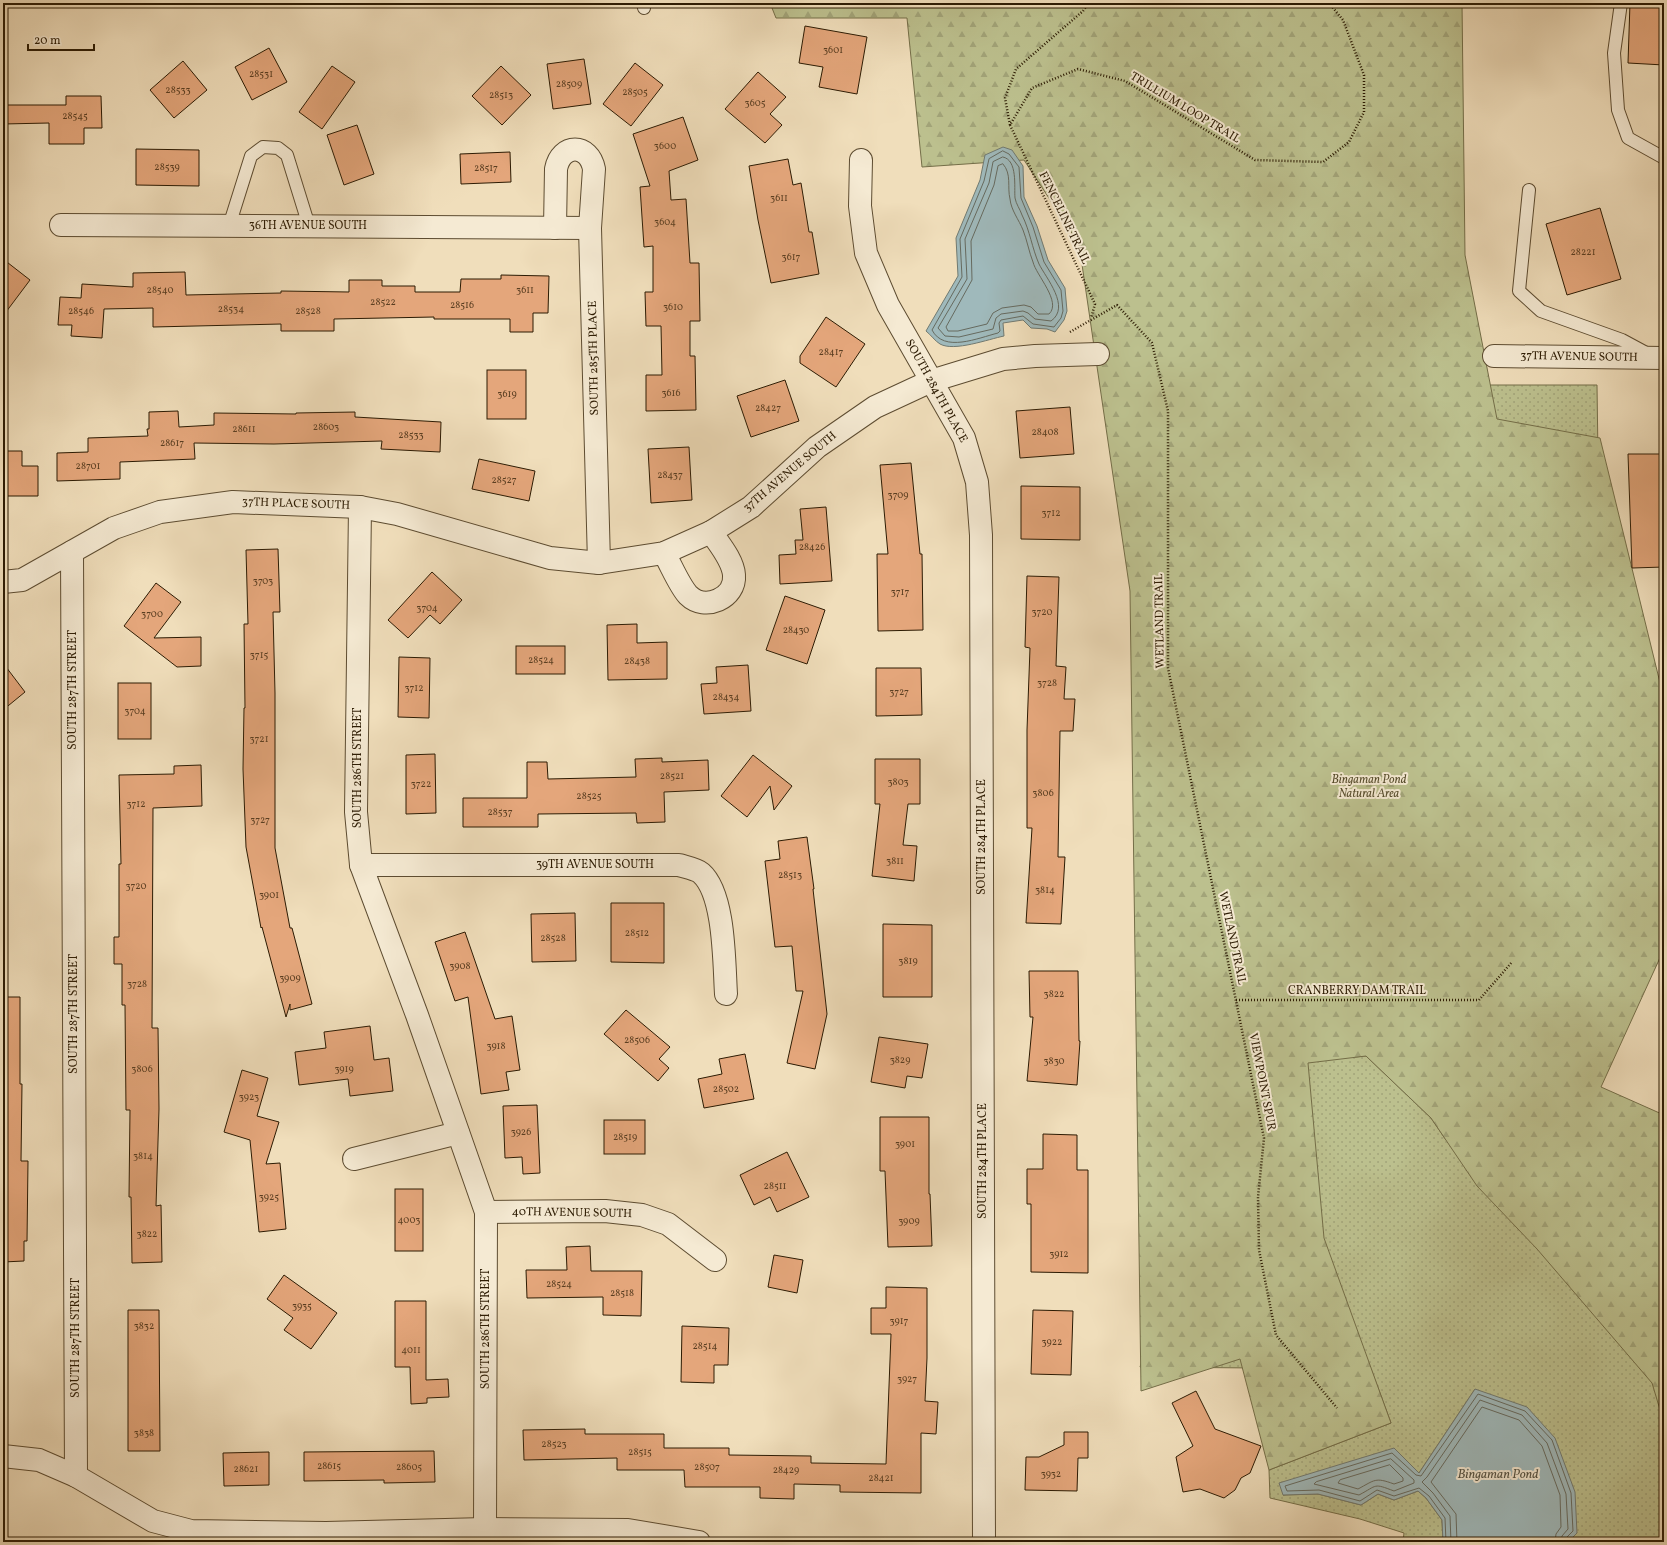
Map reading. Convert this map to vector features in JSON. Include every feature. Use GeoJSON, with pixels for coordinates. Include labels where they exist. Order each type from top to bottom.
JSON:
{"type":"FeatureCollection","features":[{"type":"Feature","properties":{"kind":"street","name":"SOUTH 285TH PLACE"},"geometry":{"type":"LineString","coordinates":[[555,228],[557,161],[561,155],[568,151],[575,149],[582,151],[593,161],[594,168],[590,228],[599,563]]}},
{"type":"Feature","properties":{"kind":"street","name":"SOUTH 284TH PLACE"},"geometry":{"type":"LineString","coordinates":[[861,160],[860,206],[866,253],[888,305],[964,438],[976,482],[981,535],[984,1542]]}},
{"type":"Feature","properties":{"kind":"street","name":"36TH AVENUE SOUTH"},"geometry":{"type":"LineString","coordinates":[[61,225],[590,228]]}},
{"type":"Feature","properties":{"kind":"street","name":"37TH AVENUE SOUTH"},"geometry":{"type":"LineString","coordinates":[[599,563],[664,553],[711,532],[751,506],[817,446],[875,407],[931,381],[1003,359],[1035,356],[1098,354]]}},
{"type":"Feature","properties":{"kind":"street","name":"37TH AVENUE SOUTH"},"geometry":{"type":"LineString","coordinates":[[1494,356],[1659,358]]}},
{"type":"Feature","properties":{"kind":"street","name":"37TH PLACE SOUTH"},"geometry":{"type":"LineString","coordinates":[[3,582],[22,580],[114,528],[160,512],[233,502],[360,506],[397,514],[550,558],[599,563]]}},
{"type":"Feature","properties":{"kind":"street","name":"SOUTH 286TH STREET"},"geometry":{"type":"LineString","coordinates":[[360,506],[356,812],[361,866],[418,1016],[486,1212],[485,1529]]}},
{"type":"Feature","properties":{"kind":"street"},"geometry":{"type":"LineString","coordinates":[[664,553],[689,596],[697,601],[708,603],[718,601],[726,595],[732,586],[734,576],[732,565],[711,532]]}},
{"type":"Feature","properties":{"kind":"street","name":"SOUTH 287TH STREET"},"geometry":{"type":"LineString","coordinates":[[72,552],[76,1476]]}},
{"type":"Feature","properties":{"kind":"street","name":"39TH AVENUE SOUTH"},"geometry":{"type":"LineString","coordinates":[[361,866],[679,865],[701,872],[712,886],[719,909],[726,994]]}},
{"type":"Feature","properties":{"kind":"street"},"geometry":{"type":"LineString","coordinates":[[354,1159],[458,1133]]}},
{"type":"Feature","properties":{"kind":"street","name":"40TH AVENUE SOUTH"},"geometry":{"type":"LineString","coordinates":[[486,1212],[605,1211],[642,1215],[668,1224],[715,1260]]}},
{"type":"Feature","properties":{"kind":"street"},"geometry":{"type":"LineString","coordinates":[[3,1456],[39,1460],[76,1476],[153,1521],[191,1531],[326,1538],[485,1529],[628,1530],[699,1542]]}},
{"type":"Feature","properties":{"kind":"lane"},"geometry":{"type":"LineString","coordinates":[[1621,3],[1614,53],[1618,110],[1628,138],[1664,158]]}},
{"type":"Feature","properties":{"kind":"lane"},"geometry":{"type":"LineString","coordinates":[[229,226],[251,156],[263,147],[278,148],[287,155],[309,226]]}},
{"type":"Feature","properties":{"kind":"lane"},"geometry":{"type":"LineString","coordinates":[[1529,190],[1519,291],[1541,311],[1622,340],[1659,358]]}},
{"type":"Feature","properties":{"kind":"path"},"geometry":{"type":"LineString","coordinates":[[1010,125],[1005,98],[1016,69],[1083,11],[1089,3]]}},
{"type":"Feature","properties":{"kind":"path","name":"TRILLIUM LOOP TRAIL"},"geometry":{"type":"LineString","coordinates":[[1010,125],[1032,88],[1078,69],[1125,81],[1255,160],[1323,162],[1350,142],[1364,112],[1364,75],[1343,20],[1329,3]]}},
{"type":"Feature","properties":{"kind":"path","name":"FENCELINE TRAIL"},"geometry":{"type":"LineString","coordinates":[[1010,125],[1095,304],[1091,319]]}},
{"type":"Feature","properties":{"kind":"path","name":"WETLAND TRAIL"},"geometry":{"type":"LineString","coordinates":[[1091,319],[1117,304],[1152,343],[1168,411],[1168,668],[1236,1000]]}},
{"type":"Feature","properties":{"kind":"path","name":"CRANBERRY DAM TRAIL"},"geometry":{"type":"LineString","coordinates":[[1236,1000],[1479,1000],[1512,962]]}},
{"type":"Feature","properties":{"kind":"path","name":"VIEWPOINT SPUR"},"geometry":{"type":"LineString","coordinates":[[1236,1000],[1264,1138],[1258,1197],[1259,1250],[1276,1335],[1337,1408]]}},
{"type":"Feature","properties":{"kind":"green space","name":"Bingaman Pond Natural Area"},"geometry":{"type":"Polygon","coordinates":[[[770,3],[1462,3],[1465,255],[1497,419],[1600,438],[1664,699],[1664,949],[1601,1087],[1664,1115],[1664,1423],[1652,1383],[1537,1249],[1477,1186],[1431,1118],[1366,1056],[1308,1063],[1324,1238],[1391,1423],[1269,1470],[1240,1359],[1141,1391],[1130,591],[1079,244],[1024,160],[922,167],[907,18],[776,18],[770,3]]]}},
{"type":"Feature","properties":{"kind":"green space"},"geometry":{"type":"Polygon","coordinates":[[[1438,385],[1597,385],[1602,748],[1664,778],[1354,1057],[1366,1056],[1431,1118],[1446,1140],[1664,1142],[1664,1542],[1568,1542],[1577,1533],[1475,1389],[1419,1473],[1283,1495],[1318,1494],[1361,1505],[1378,1494],[1394,1500],[1418,1491],[1426,1498],[1442,1520],[1443,1542],[1403,1542],[1404,1533],[1360,1519],[1270,1498],[1269,1470],[1391,1423],[1371,1369],[1140,1367],[1438,385]]]}},
{"type":"Feature","properties":{"kind":"water"},"geometry":{"type":"Polygon","coordinates":[[[1003,147],[1012,150],[1023,166],[1024,197],[1037,226],[1048,260],[1065,288],[1067,311],[1064,320],[1055,332],[1047,329],[1031,328],[1023,320],[1003,323],[1004,336],[962,346],[946,346],[938,343],[926,331],[958,276],[956,238],[980,180],[985,155],[1003,147]]]}},
{"type":"Feature","properties":{"kind":"water","name":"Bingaman Pond"},"geometry":{"type":"Polygon","coordinates":[[[1475,1389],[1527,1407],[1555,1438],[1575,1492],[1577,1533],[1568,1542],[1443,1542],[1442,1520],[1426,1498],[1418,1491],[1394,1500],[1378,1494],[1361,1505],[1318,1494],[1283,1495],[1279,1483],[1394,1448],[1419,1473],[1475,1389]]]}},
{"type":"Feature","properties":{"kind":"building"},"geometry":{"type":"Polygon","coordinates":[[[1630,3],[1664,3],[1664,65],[1628,63],[1630,3]]]}},
{"type":"Feature","properties":{"kind":"building"},"geometry":{"type":"Polygon","coordinates":[[[805,26],[867,37],[857,94],[819,87],[823,67],[799,63],[805,26]]]}},
{"type":"Feature","properties":{"kind":"building"},"geometry":{"type":"Polygon","coordinates":[[[269,48],[287,82],[252,100],[235,67],[269,48]]]}},
{"type":"Feature","properties":{"kind":"building"},"geometry":{"type":"Polygon","coordinates":[[[584,59],[591,104],[553,109],[547,64],[584,59]]]}},
{"type":"Feature","properties":{"kind":"building"},"geometry":{"type":"Polygon","coordinates":[[[183,61],[207,90],[174,118],[150,90],[183,61]]]}},
{"type":"Feature","properties":{"kind":"building"},"geometry":{"type":"Polygon","coordinates":[[[635,63],[663,85],[631,126],[603,104],[635,63]]]}},
{"type":"Feature","properties":{"kind":"building"},"geometry":{"type":"Polygon","coordinates":[[[332,66],[355,82],[322,129],[299,112],[332,66]]]}},
{"type":"Feature","properties":{"kind":"building"},"geometry":{"type":"Polygon","coordinates":[[[501,66],[531,95],[502,125],[472,96],[501,66]]]}},
{"type":"Feature","properties":{"kind":"building"},"geometry":{"type":"Polygon","coordinates":[[[758,72],[786,97],[770,114],[782,125],[765,143],[725,109],[758,72]]]}},
{"type":"Feature","properties":{"kind":"building"},"geometry":{"type":"Polygon","coordinates":[[[66,96],[101,96],[102,128],[84,128],[84,144],[49,144],[49,123],[3,124],[3,105],[66,105],[66,96]]]}},
{"type":"Feature","properties":{"kind":"building"},"geometry":{"type":"Polygon","coordinates":[[[683,117],[698,160],[669,171],[671,200],[686,199],[690,263],[699,263],[700,321],[690,321],[690,356],[695,356],[696,410],[646,411],[646,375],[662,375],[661,326],[646,326],[645,292],[653,292],[653,246],[644,247],[640,187],[650,186],[633,134],[683,117]]]}},
{"type":"Feature","properties":{"kind":"building"},"geometry":{"type":"Polygon","coordinates":[[[357,125],[374,174],[344,185],[327,135],[357,125]]]}},
{"type":"Feature","properties":{"kind":"building"},"geometry":{"type":"Polygon","coordinates":[[[136,149],[199,150],[199,186],[136,185],[136,149]]]}},
{"type":"Feature","properties":{"kind":"building"},"geometry":{"type":"Polygon","coordinates":[[[510,152],[511,182],[461,184],[460,154],[510,152]]]}},
{"type":"Feature","properties":{"kind":"building"},"geometry":{"type":"Polygon","coordinates":[[[788,159],[793,185],[801,183],[809,232],[812,232],[819,274],[771,283],[749,166],[788,159]]]}},
{"type":"Feature","properties":{"kind":"building"},"geometry":{"type":"Polygon","coordinates":[[[1600,208],[1621,279],[1567,295],[1546,224],[1600,208]]]}},
{"type":"Feature","properties":{"kind":"building"},"geometry":{"type":"Polygon","coordinates":[[[3,259],[30,280],[3,316],[3,259]]]}},
{"type":"Feature","properties":{"kind":"building"},"geometry":{"type":"Polygon","coordinates":[[[185,272],[186,295],[281,293],[281,291],[349,292],[349,280],[382,280],[382,286],[415,286],[415,292],[460,292],[461,279],[501,279],[501,275],[549,276],[548,313],[533,313],[533,332],[510,332],[510,319],[434,319],[434,317],[334,319],[334,331],[281,331],[281,324],[153,327],[153,308],[104,309],[102,338],[71,336],[72,325],[58,325],[60,297],[81,298],[82,284],[133,287],[133,273],[185,272]]]}},
{"type":"Feature","properties":{"kind":"building"},"geometry":{"type":"Polygon","coordinates":[[[826,317],[865,344],[836,387],[800,363],[800,356],[826,317]]]}},
{"type":"Feature","properties":{"kind":"building"},"geometry":{"type":"Polygon","coordinates":[[[487,370],[526,370],[526,419],[487,419],[487,370]]]}},
{"type":"Feature","properties":{"kind":"building"},"geometry":{"type":"Polygon","coordinates":[[[785,380],[799,421],[751,437],[737,396],[785,380]]]}},
{"type":"Feature","properties":{"kind":"building"},"geometry":{"type":"Polygon","coordinates":[[[1070,407],[1074,454],[1020,458],[1016,411],[1070,407]]]}},
{"type":"Feature","properties":{"kind":"building"},"geometry":{"type":"Polygon","coordinates":[[[178,411],[179,427],[214,425],[214,413],[296,414],[355,412],[355,417],[441,422],[440,452],[381,449],[382,441],[274,444],[194,443],[195,459],[120,462],[120,479],[57,481],[57,453],[88,452],[88,438],[148,436],[147,429],[149,429],[149,412],[178,411]]]}},
{"type":"Feature","properties":{"kind":"building"},"geometry":{"type":"Polygon","coordinates":[[[689,447],[692,500],[651,503],[648,449],[689,447]]]}},
{"type":"Feature","properties":{"kind":"building"},"geometry":{"type":"Polygon","coordinates":[[[3,451],[22,451],[22,466],[38,466],[38,496],[3,496],[3,451]]]}},
{"type":"Feature","properties":{"kind":"building"},"geometry":{"type":"Polygon","coordinates":[[[1628,454],[1664,454],[1664,567],[1632,568],[1628,454]]]}},
{"type":"Feature","properties":{"kind":"building"},"geometry":{"type":"Polygon","coordinates":[[[479,459],[535,471],[529,501],[472,489],[479,459]]]}},
{"type":"Feature","properties":{"kind":"building"},"geometry":{"type":"Polygon","coordinates":[[[911,463],[920,554],[922,554],[923,630],[878,631],[877,554],[888,554],[880,465],[911,463]]]}},
{"type":"Feature","properties":{"kind":"building"},"geometry":{"type":"Polygon","coordinates":[[[1021,486],[1080,487],[1080,540],[1021,539],[1021,486]]]}},
{"type":"Feature","properties":{"kind":"building"},"geometry":{"type":"Polygon","coordinates":[[[826,507],[832,581],[780,584],[779,555],[796,554],[795,540],[803,540],[800,509],[826,507]]]}},
{"type":"Feature","properties":{"kind":"building"},"geometry":{"type":"Polygon","coordinates":[[[278,549],[280,612],[273,612],[275,693],[275,848],[290,928],[292,928],[312,1004],[290,1010],[290,1004],[286,1017],[262,927],[261,928],[246,847],[243,769],[245,708],[244,624],[248,624],[246,550],[278,549]]]}},
{"type":"Feature","properties":{"kind":"building"},"geometry":{"type":"Polygon","coordinates":[[[432,572],[462,600],[440,624],[430,615],[408,638],[388,620],[432,572]]]}},
{"type":"Feature","properties":{"kind":"building"},"geometry":{"type":"Polygon","coordinates":[[[1027,576],[1059,577],[1056,666],[1066,667],[1064,699],[1075,699],[1073,731],[1060,731],[1058,857],[1065,857],[1061,924],[1026,923],[1032,828],[1027,828],[1027,730],[1030,648],[1025,647],[1027,576]]]}},
{"type":"Feature","properties":{"kind":"building"},"geometry":{"type":"Polygon","coordinates":[[[156,583],[181,602],[154,638],[201,637],[201,666],[177,667],[124,626],[156,583]]]}},
{"type":"Feature","properties":{"kind":"building"},"geometry":{"type":"Polygon","coordinates":[[[785,596],[825,610],[807,664],[766,650],[785,596]]]}},
{"type":"Feature","properties":{"kind":"building"},"geometry":{"type":"Polygon","coordinates":[[[637,624],[637,643],[667,642],[667,679],[608,680],[607,625],[637,624]]]}},
{"type":"Feature","properties":{"kind":"building"},"geometry":{"type":"Polygon","coordinates":[[[516,646],[565,646],[565,674],[516,674],[516,646]]]}},
{"type":"Feature","properties":{"kind":"building"},"geometry":{"type":"Polygon","coordinates":[[[399,657],[430,658],[429,718],[398,717],[399,657]]]}},
{"type":"Feature","properties":{"kind":"building"},"geometry":{"type":"Polygon","coordinates":[[[3,663],[25,692],[3,710],[3,663]]]}},
{"type":"Feature","properties":{"kind":"building"},"geometry":{"type":"Polygon","coordinates":[[[748,665],[751,711],[704,714],[701,684],[717,683],[716,667],[748,665]]]}},
{"type":"Feature","properties":{"kind":"building"},"geometry":{"type":"Polygon","coordinates":[[[876,668],[921,668],[922,715],[876,716],[876,668]]]}},
{"type":"Feature","properties":{"kind":"building"},"geometry":{"type":"Polygon","coordinates":[[[118,683],[151,683],[151,739],[118,739],[118,683]]]}},
{"type":"Feature","properties":{"kind":"building"},"geometry":{"type":"Polygon","coordinates":[[[435,754],[436,813],[406,814],[406,755],[435,754]]]}},
{"type":"Feature","properties":{"kind":"building"},"geometry":{"type":"Polygon","coordinates":[[[753,755],[792,786],[774,810],[770,786],[747,817],[721,796],[753,755]]]}},
{"type":"Feature","properties":{"kind":"building"},"geometry":{"type":"Polygon","coordinates":[[[662,758],[662,762],[708,760],[709,790],[664,792],[665,822],[637,823],[636,813],[538,814],[538,827],[463,827],[463,798],[527,798],[527,762],[547,762],[548,779],[636,777],[635,759],[662,758]]]}},
{"type":"Feature","properties":{"kind":"building"},"geometry":{"type":"Polygon","coordinates":[[[875,759],[920,759],[920,804],[908,804],[903,845],[917,846],[914,881],[872,876],[880,804],[875,804],[875,759]]]}},
{"type":"Feature","properties":{"kind":"building"},"geometry":{"type":"Polygon","coordinates":[[[201,765],[202,806],[153,808],[152,1028],[158,1028],[159,1109],[156,1206],[161,1205],[162,1262],[132,1263],[131,1197],[129,1197],[130,1110],[126,1110],[125,1005],[122,1005],[122,964],[114,964],[114,937],[119,937],[119,864],[121,864],[119,775],[174,774],[174,766],[201,765]]]}},
{"type":"Feature","properties":{"kind":"building"},"geometry":{"type":"Polygon","coordinates":[[[807,837],[827,1014],[815,1069],[787,1063],[803,991],[796,991],[792,946],[775,947],[765,861],[780,859],[778,841],[807,837]]]}},
{"type":"Feature","properties":{"kind":"building"},"geometry":{"type":"Polygon","coordinates":[[[611,903],[664,903],[664,963],[611,962],[611,903]]]}},
{"type":"Feature","properties":{"kind":"building"},"geometry":{"type":"Polygon","coordinates":[[[575,913],[576,961],[532,962],[531,914],[575,913]]]}},
{"type":"Feature","properties":{"kind":"building"},"geometry":{"type":"Polygon","coordinates":[[[883,924],[932,925],[932,997],[883,997],[883,924]]]}},
{"type":"Feature","properties":{"kind":"building"},"geometry":{"type":"Polygon","coordinates":[[[465,932],[495,1019],[512,1016],[520,1070],[506,1072],[509,1090],[481,1094],[468,997],[455,1001],[435,942],[465,932]]]}},
{"type":"Feature","properties":{"kind":"building"},"geometry":{"type":"Polygon","coordinates":[[[1029,971],[1078,971],[1080,1041],[1077,1085],[1027,1081],[1033,1017],[1030,1017],[1029,971]]]}},
{"type":"Feature","properties":{"kind":"building"},"geometry":{"type":"Polygon","coordinates":[[[3,997],[20,997],[20,1084],[22,1084],[21,1161],[28,1161],[27,1241],[24,1241],[24,1261],[3,1262],[3,997]]]}},
{"type":"Feature","properties":{"kind":"building"},"geometry":{"type":"Polygon","coordinates":[[[626,1010],[670,1047],[659,1059],[669,1068],[658,1081],[604,1034],[626,1010]]]}},
{"type":"Feature","properties":{"kind":"building"},"geometry":{"type":"Polygon","coordinates":[[[370,1026],[374,1060],[389,1058],[393,1091],[350,1096],[348,1079],[299,1085],[295,1052],[326,1048],[324,1032],[370,1026]]]}},
{"type":"Feature","properties":{"kind":"building"},"geometry":{"type":"Polygon","coordinates":[[[879,1037],[928,1044],[922,1078],[907,1076],[905,1088],[871,1082],[879,1037]]]}},
{"type":"Feature","properties":{"kind":"building"},"geometry":{"type":"Polygon","coordinates":[[[745,1054],[754,1099],[704,1108],[698,1079],[722,1074],[719,1059],[745,1054]]]}},
{"type":"Feature","properties":{"kind":"building"},"geometry":{"type":"Polygon","coordinates":[[[242,1070],[268,1078],[257,1116],[279,1122],[266,1164],[280,1163],[286,1229],[259,1232],[250,1140],[224,1132],[242,1070]]]}},
{"type":"Feature","properties":{"kind":"building"},"geometry":{"type":"Polygon","coordinates":[[[537,1105],[540,1173],[523,1174],[522,1157],[505,1158],[503,1106],[537,1105]]]}},
{"type":"Feature","properties":{"kind":"building"},"geometry":{"type":"Polygon","coordinates":[[[880,1117],[929,1117],[929,1194],[932,1246],[888,1247],[885,1171],[880,1171],[880,1117]]]}},
{"type":"Feature","properties":{"kind":"building"},"geometry":{"type":"Polygon","coordinates":[[[604,1120],[645,1120],[645,1154],[604,1154],[604,1120]]]}},
{"type":"Feature","properties":{"kind":"building"},"geometry":{"type":"Polygon","coordinates":[[[1043,1134],[1077,1135],[1077,1170],[1088,1170],[1088,1273],[1031,1272],[1031,1204],[1027,1204],[1027,1169],[1043,1169],[1043,1134]]]}},
{"type":"Feature","properties":{"kind":"building"},"geometry":{"type":"Polygon","coordinates":[[[787,1152],[809,1197],[777,1212],[770,1197],[754,1205],[740,1175],[787,1152]]]}},
{"type":"Feature","properties":{"kind":"building"},"geometry":{"type":"Polygon","coordinates":[[[395,1189],[423,1189],[423,1251],[395,1251],[395,1189]]]}},
{"type":"Feature","properties":{"kind":"building"},"geometry":{"type":"Polygon","coordinates":[[[590,1246],[591,1271],[642,1271],[641,1316],[603,1315],[603,1297],[527,1298],[526,1270],[567,1270],[566,1247],[590,1246]]]}},
{"type":"Feature","properties":{"kind":"building"},"geometry":{"type":"Polygon","coordinates":[[[774,1255],[803,1260],[797,1293],[768,1287],[774,1255]]]}},
{"type":"Feature","properties":{"kind":"building"},"geometry":{"type":"Polygon","coordinates":[[[284,1275],[337,1313],[311,1349],[284,1330],[293,1318],[267,1299],[284,1275]]]}},
{"type":"Feature","properties":{"kind":"building"},"geometry":{"type":"Polygon","coordinates":[[[886,1287],[927,1288],[927,1358],[925,1401],[938,1402],[936,1434],[921,1433],[921,1493],[840,1492],[840,1485],[794,1484],[794,1499],[760,1498],[760,1487],[685,1487],[684,1470],[617,1470],[617,1458],[524,1460],[523,1430],[585,1429],[585,1434],[664,1434],[664,1448],[729,1448],[729,1455],[811,1456],[811,1463],[886,1464],[891,1334],[871,1334],[871,1308],[886,1308],[886,1287]]]}},
{"type":"Feature","properties":{"kind":"building"},"geometry":{"type":"Polygon","coordinates":[[[395,1301],[426,1301],[426,1380],[448,1379],[449,1397],[427,1398],[427,1403],[411,1404],[410,1367],[395,1367],[395,1301]]]}},
{"type":"Feature","properties":{"kind":"building"},"geometry":{"type":"Polygon","coordinates":[[[128,1310],[159,1310],[160,1451],[128,1451],[128,1310]]]}},
{"type":"Feature","properties":{"kind":"building"},"geometry":{"type":"Polygon","coordinates":[[[1033,1310],[1073,1311],[1071,1375],[1031,1374],[1033,1310]]]}},
{"type":"Feature","properties":{"kind":"building"},"geometry":{"type":"Polygon","coordinates":[[[682,1326],[729,1328],[728,1365],[714,1365],[714,1383],[681,1382],[682,1326]]]}},
{"type":"Feature","properties":{"kind":"building"},"geometry":{"type":"Polygon","coordinates":[[[1196,1391],[1215,1429],[1261,1446],[1250,1473],[1241,1478],[1235,1490],[1224,1498],[1200,1489],[1183,1492],[1176,1457],[1193,1446],[1172,1403],[1196,1391]]]}},
{"type":"Feature","properties":{"kind":"building"},"geometry":{"type":"Polygon","coordinates":[[[1064,1432],[1088,1432],[1088,1458],[1078,1458],[1077,1491],[1025,1490],[1026,1457],[1039,1457],[1064,1445],[1064,1432]]]}},
{"type":"Feature","properties":{"kind":"building"},"geometry":{"type":"Polygon","coordinates":[[[434,1451],[435,1482],[384,1483],[384,1480],[304,1481],[304,1452],[434,1451]]]}},
{"type":"Feature","properties":{"kind":"building"},"geometry":{"type":"Polygon","coordinates":[[[269,1452],[269,1485],[224,1486],[223,1453],[269,1452]]]}}]}
